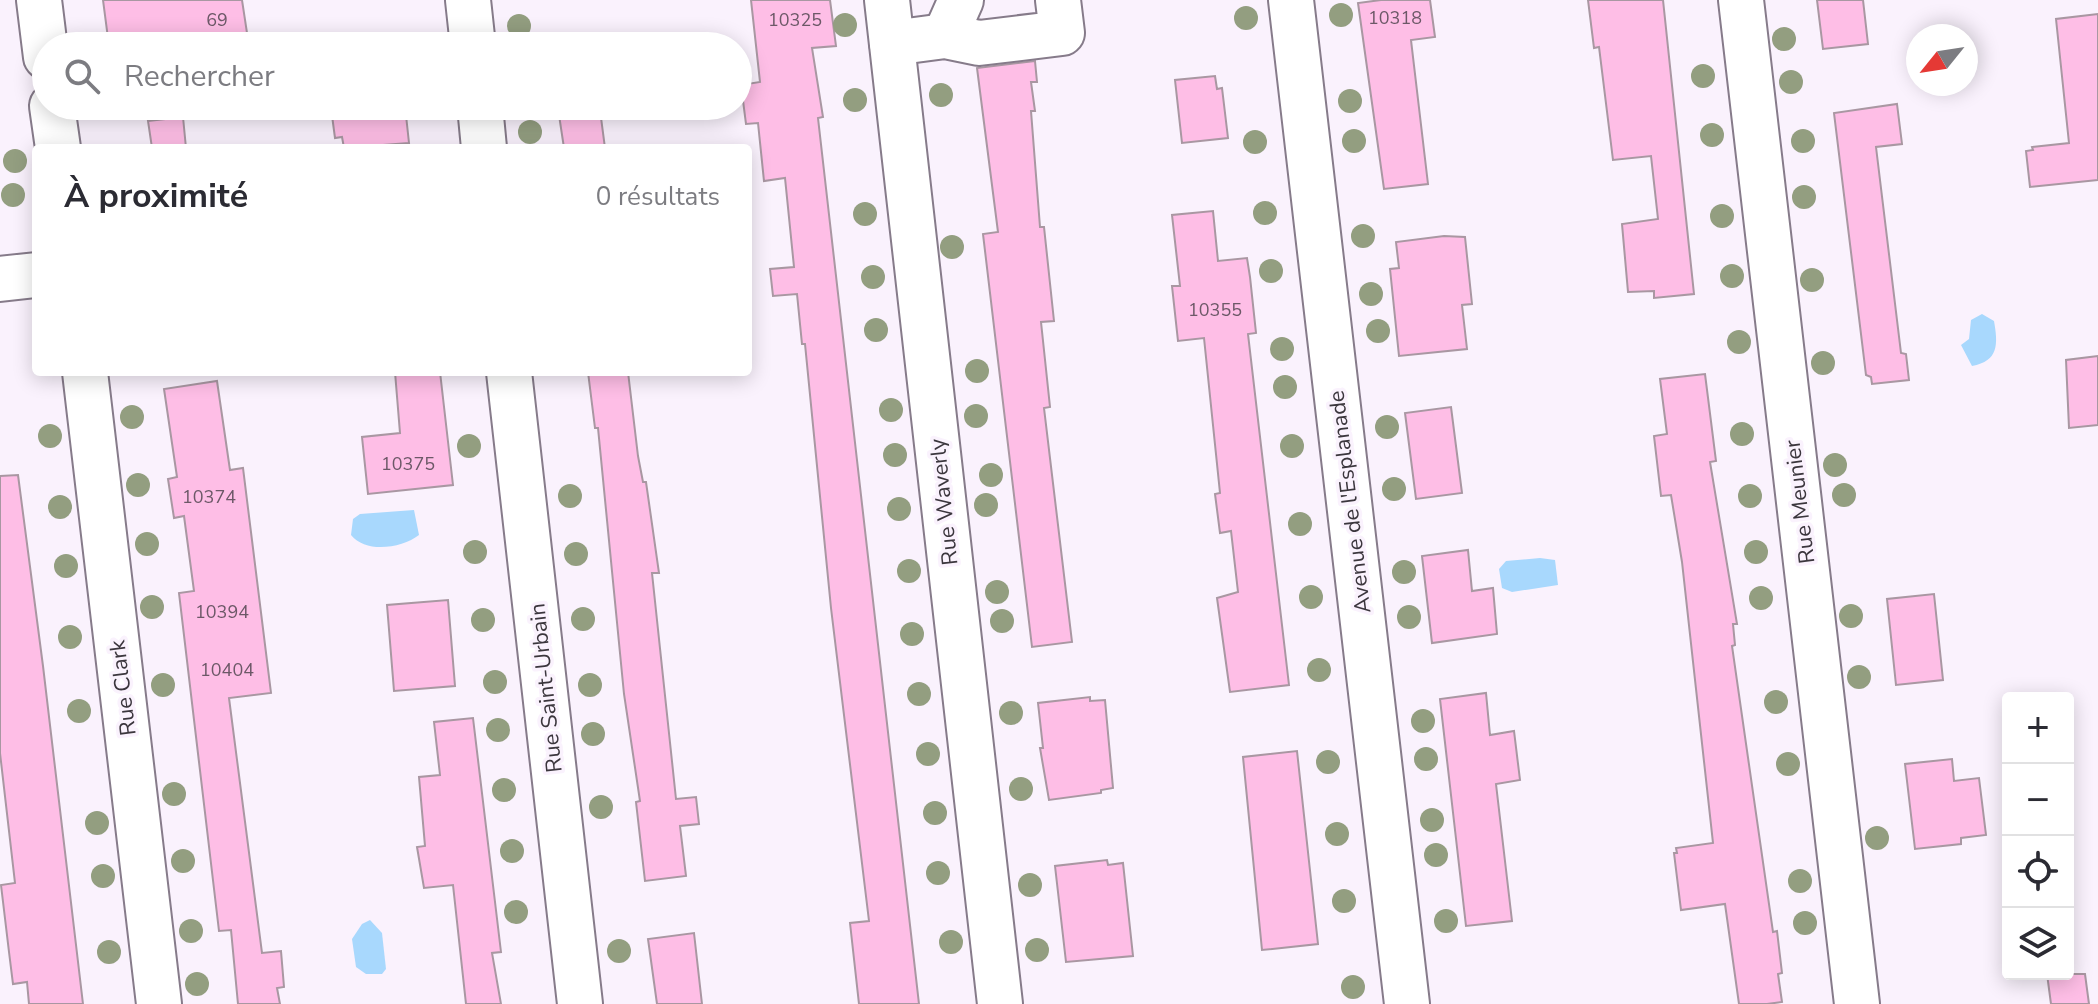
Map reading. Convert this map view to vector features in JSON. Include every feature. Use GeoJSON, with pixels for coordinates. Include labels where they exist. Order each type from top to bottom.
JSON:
{"type":"FeatureCollection","features":[{"type":"Feature","properties":{"kind":"street"},"geometry":{"type":"LineString","coordinates":[[39,0],[43,32]]}},
{"type":"Feature","properties":{"kind":"street"},"geometry":{"type":"LineString","coordinates":[[468,0],[471,32]]}},
{"type":"Feature","properties":{"kind":"street","name":"Rue Waverly"},"geometry":{"type":"LineString","coordinates":[[887,0],[1000,1004]]}},
{"type":"Feature","properties":{"kind":"street"},"geometry":{"type":"LineString","coordinates":[[892,43],[953,18],[979,43],[1062,33],[1058,0]]}},
{"type":"Feature","properties":{"kind":"street","name":"Avenue de l'Esplanade"},"geometry":{"type":"LineString","coordinates":[[1291,0],[1407,1004]]}},
{"type":"Feature","properties":{"kind":"street","name":"Rue Meunier"},"geometry":{"type":"LineString","coordinates":[[1741,0],[1857,1004]]}},
{"type":"Feature","properties":{"kind":"street"},"geometry":{"type":"LineString","coordinates":[[54,120],[57,144]]}},
{"type":"Feature","properties":{"kind":"street"},"geometry":{"type":"LineString","coordinates":[[481,120],[484,144]]}},
{"type":"Feature","properties":{"kind":"street"},"geometry":{"type":"LineString","coordinates":[[0,279],[32,275]]}},
{"type":"Feature","properties":{"kind":"street","name":"Rue Clark"},"geometry":{"type":"LineString","coordinates":[[85,376],[159,1004]]}},
{"type":"Feature","properties":{"kind":"street","name":"Rue Saint-Urbain"},"geometry":{"type":"LineString","coordinates":[[509,376],[580,1004]]}},
{"type":"Feature","properties":{"kind":"water"},"geometry":{"type":"Polygon","coordinates":[[[1982,314],[1994,321],[1995,350],[1987,360],[1972,366],[1961,345],[1969,339],[1971,320],[1982,314]]]}},
{"type":"Feature","properties":{"kind":"water"},"geometry":{"type":"Polygon","coordinates":[[[414,510],[419,535],[412,540],[394,546],[375,547],[351,535],[353,519],[360,514],[414,510]]]}},
{"type":"Feature","properties":{"kind":"water"},"geometry":{"type":"Polygon","coordinates":[[[1555,560],[1558,585],[1512,592],[1502,588],[1499,569],[1506,561],[1555,560]]]}},
{"type":"Feature","properties":{"kind":"water"},"geometry":{"type":"Polygon","coordinates":[[[370,920],[382,933],[386,969],[382,974],[366,974],[356,967],[352,939],[362,924],[370,920]]]}},
{"type":"Feature","properties":{"kind":"building"},"geometry":{"type":"Polygon","coordinates":[[[103,0],[242,0],[247,32],[107,32],[103,0]]]}},
{"type":"Feature","properties":{"kind":"building"},"geometry":{"type":"Polygon","coordinates":[[[751,0],[830,0],[836,46],[812,48],[823,117],[818,118],[919,1004],[859,1004],[850,923],[869,921],[831,608],[805,344],[802,344],[797,294],[773,296],[770,269],[794,267],[785,178],[764,181],[758,123],[746,124],[745,120],[752,120],[752,83],[760,82],[751,0]]]}},
{"type":"Feature","properties":{"kind":"building"},"geometry":{"type":"Polygon","coordinates":[[[1430,0],[1435,37],[1411,40],[1428,184],[1384,189],[1358,3],[1430,0]]]}},
{"type":"Feature","properties":{"kind":"building"},"geometry":{"type":"Polygon","coordinates":[[[1588,0],[1663,0],[1694,294],[1654,298],[1654,291],[1628,292],[1622,224],[1658,219],[1651,156],[1613,160],[1599,47],[1594,48],[1588,0]]]}},
{"type":"Feature","properties":{"kind":"building"},"geometry":{"type":"Polygon","coordinates":[[[1817,0],[1863,0],[1868,44],[1823,49],[1817,0]]]}},
{"type":"Feature","properties":{"kind":"building"},"geometry":{"type":"Polygon","coordinates":[[[2098,14],[2098,180],[2030,187],[2026,151],[2033,150],[2032,147],[2069,143],[2056,19],[2098,14]]]}},
{"type":"Feature","properties":{"kind":"building"},"geometry":{"type":"Polygon","coordinates":[[[1035,61],[1037,82],[1031,82],[1035,111],[1031,111],[1040,227],[1044,227],[1054,321],[1041,322],[1050,407],[1044,408],[1072,642],[1032,647],[983,234],[998,232],[977,68],[1035,61]]]}},
{"type":"Feature","properties":{"kind":"building"},"geometry":{"type":"Polygon","coordinates":[[[1215,76],[1217,89],[1222,88],[1228,138],[1182,143],[1175,80],[1215,76]]]}},
{"type":"Feature","properties":{"kind":"building"},"geometry":{"type":"Polygon","coordinates":[[[1897,104],[1902,144],[1876,147],[1901,353],[1906,354],[1909,380],[1872,384],[1871,377],[1866,375],[1834,113],[1897,104]]]}},
{"type":"Feature","properties":{"kind":"building"},"geometry":{"type":"Polygon","coordinates":[[[183,120],[186,144],[151,144],[148,121],[183,120]]]}},
{"type":"Feature","properties":{"kind":"building"},"geometry":{"type":"Polygon","coordinates":[[[333,120],[407,120],[409,143],[343,144],[342,137],[335,138],[333,120]]]}},
{"type":"Feature","properties":{"kind":"building"},"geometry":{"type":"Polygon","coordinates":[[[560,120],[601,120],[604,144],[563,144],[560,120]]]}},
{"type":"Feature","properties":{"kind":"building"},"geometry":{"type":"Polygon","coordinates":[[[1213,211],[1218,261],[1247,258],[1256,333],[1248,334],[1289,685],[1230,692],[1217,598],[1238,592],[1231,531],[1220,533],[1215,494],[1220,493],[1204,338],[1178,341],[1172,286],[1180,286],[1172,215],[1213,211]]]}},
{"type":"Feature","properties":{"kind":"building"},"geometry":{"type":"Polygon","coordinates":[[[1444,236],[1465,237],[1472,304],[1462,305],[1467,349],[1399,356],[1390,269],[1399,268],[1396,242],[1444,236]]]}},
{"type":"Feature","properties":{"kind":"building"},"geometry":{"type":"Polygon","coordinates":[[[2098,356],[2098,425],[2069,428],[2066,360],[2098,356]]]}},
{"type":"Feature","properties":{"kind":"building"},"geometry":{"type":"Polygon","coordinates":[[[1705,374],[1716,461],[1710,462],[1737,624],[1733,624],[1735,645],[1732,646],[1773,932],[1777,931],[1782,973],[1778,974],[1782,1002],[1767,1004],[1739,1004],[1725,904],[1681,910],[1674,853],[1677,853],[1676,848],[1713,843],[1682,562],[1671,495],[1661,496],[1654,436],[1667,434],[1660,379],[1705,374]]]}},
{"type":"Feature","properties":{"kind":"building"},"geometry":{"type":"Polygon","coordinates":[[[395,376],[440,376],[453,485],[368,494],[362,437],[400,433],[395,376]]]}},
{"type":"Feature","properties":{"kind":"building"},"geometry":{"type":"Polygon","coordinates":[[[588,376],[628,376],[638,456],[643,482],[646,482],[659,573],[652,573],[676,799],[696,797],[699,824],[680,826],[686,876],[645,881],[636,802],[640,801],[624,694],[598,428],[595,428],[588,376]]]}},
{"type":"Feature","properties":{"kind":"building"},"geometry":{"type":"Polygon","coordinates":[[[217,381],[230,470],[243,468],[271,693],[229,698],[262,953],[281,951],[284,987],[277,988],[280,1004],[238,1004],[231,930],[219,931],[179,593],[194,591],[184,516],[174,518],[168,479],[177,477],[164,389],[217,381]]]}},
{"type":"Feature","properties":{"kind":"building"},"geometry":{"type":"Polygon","coordinates":[[[1451,407],[1462,493],[1416,499],[1405,413],[1451,407]]]}},
{"type":"Feature","properties":{"kind":"building"},"geometry":{"type":"Polygon","coordinates":[[[18,475],[83,1004],[29,1004],[27,982],[13,984],[9,952],[1,885],[15,883],[0,753],[0,476],[18,475]]]}},
{"type":"Feature","properties":{"kind":"building"},"geometry":{"type":"Polygon","coordinates":[[[1468,550],[1472,591],[1493,588],[1497,634],[1432,643],[1422,556],[1468,550]]]}},
{"type":"Feature","properties":{"kind":"building"},"geometry":{"type":"Polygon","coordinates":[[[1934,594],[1943,680],[1896,685],[1887,599],[1934,594]]]}},
{"type":"Feature","properties":{"kind":"building"},"geometry":{"type":"Polygon","coordinates":[[[448,600],[455,686],[394,691],[387,605],[448,600]]]}},
{"type":"Feature","properties":{"kind":"building"},"geometry":{"type":"Polygon","coordinates":[[[1486,693],[1490,735],[1514,731],[1520,780],[1496,784],[1512,921],[1466,926],[1440,699],[1486,693]]]}},
{"type":"Feature","properties":{"kind":"building"},"geometry":{"type":"Polygon","coordinates":[[[1090,697],[1090,701],[1105,700],[1113,788],[1101,790],[1101,793],[1049,800],[1040,748],[1043,748],[1038,703],[1090,697]]]}},
{"type":"Feature","properties":{"kind":"building"},"geometry":{"type":"Polygon","coordinates":[[[473,718],[501,952],[492,953],[501,1004],[466,1004],[453,885],[424,888],[417,847],[425,846],[419,777],[440,775],[434,722],[473,718]]]}},
{"type":"Feature","properties":{"kind":"building"},"geometry":{"type":"Polygon","coordinates":[[[1297,751],[1318,944],[1262,950],[1243,757],[1297,751]]]}},
{"type":"Feature","properties":{"kind":"building"},"geometry":{"type":"Polygon","coordinates":[[[1952,759],[1954,781],[1979,778],[1986,835],[1961,838],[1961,844],[1915,849],[1905,764],[1952,759]]]}},
{"type":"Feature","properties":{"kind":"building"},"geometry":{"type":"Polygon","coordinates":[[[1107,860],[1108,865],[1123,863],[1133,956],[1066,962],[1055,866],[1107,860]]]}},
{"type":"Feature","properties":{"kind":"building"},"geometry":{"type":"Polygon","coordinates":[[[694,933],[702,1004],[657,1004],[648,939],[694,933]]]}},
{"type":"Feature","properties":{"kind":"building"},"geometry":{"type":"Polygon","coordinates":[[[2074,974],[2085,974],[2089,1004],[2051,1004],[2048,980],[2074,980],[2074,974]]]}}]}
